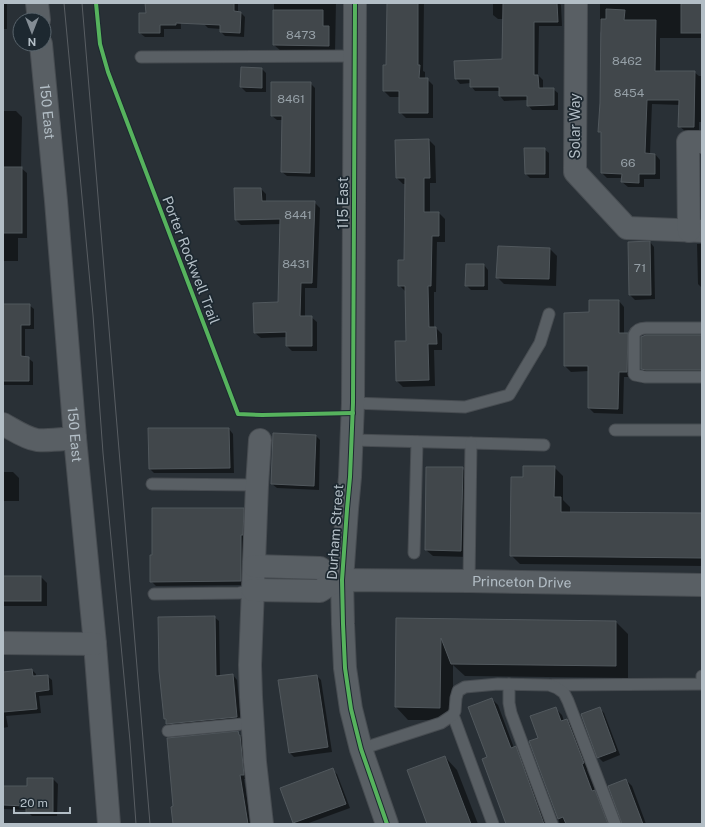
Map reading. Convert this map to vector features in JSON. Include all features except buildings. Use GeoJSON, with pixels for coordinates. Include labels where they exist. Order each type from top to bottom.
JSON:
{"type":"FeatureCollection","features":[{"type":"Feature","properties":{"kind":"street","name":"115 East"},"geometry":{"type":"LineString","coordinates":[[353,403],[355,3]]}},
{"type":"Feature","properties":{"kind":"street","name":"Solar Way"},"geometry":{"type":"LineString","coordinates":[[576,3],[575,172],[627,228],[695,231]]}},
{"type":"Feature","properties":{"kind":"street","name":"150 East"},"geometry":{"type":"LineString","coordinates":[[42,52],[75,438],[95,644],[109,824]]}},
{"type":"Feature","properties":{"kind":"street"},"geometry":{"type":"LineString","coordinates":[[695,231],[688,142],[702,142]]}},
{"type":"Feature","properties":{"kind":"street","name":"Durham Street"},"geometry":{"type":"LineString","coordinates":[[353,403],[350,477],[339,580],[345,668],[351,709],[361,749],[387,824]]}},
{"type":"Feature","properties":{"kind":"street"},"geometry":{"type":"LineString","coordinates":[[3,424],[26,436],[38,440],[75,438]]}},
{"type":"Feature","properties":{"kind":"street"},"geometry":{"type":"LineString","coordinates":[[260,440],[250,665],[255,762],[262,824]]}},
{"type":"Feature","properties":{"kind":"street"},"geometry":{"type":"LineString","coordinates":[[253,590],[320,592],[339,580],[320,568],[254,566]]}},
{"type":"Feature","properties":{"kind":"street","name":"Princeton Drive"},"geometry":{"type":"LineString","coordinates":[[339,580],[702,585]]}},
{"type":"Feature","properties":{"kind":"street"},"geometry":{"type":"LineString","coordinates":[[3,644],[95,644]]}},
{"type":"Feature","properties":{"kind":"lane"},"geometry":{"type":"LineString","coordinates":[[141,57],[354,56]]}},
{"type":"Feature","properties":{"kind":"lane"},"geometry":{"type":"LineString","coordinates":[[353,403],[465,407],[509,395],[540,343],[549,314]]}},
{"type":"Feature","properties":{"kind":"lane"},"geometry":{"type":"LineString","coordinates":[[702,328],[646,328],[635,332],[634,374],[645,377],[702,377]]}},
{"type":"Feature","properties":{"kind":"lane"},"geometry":{"type":"LineString","coordinates":[[615,430],[702,430]]}},
{"type":"Feature","properties":{"kind":"lane"},"geometry":{"type":"LineString","coordinates":[[352,440],[544,445]]}},
{"type":"Feature","properties":{"kind":"lane"},"geometry":{"type":"LineString","coordinates":[[414,553],[417,442]]}},
{"type":"Feature","properties":{"kind":"lane"},"geometry":{"type":"LineString","coordinates":[[469,581],[471,443]]}},
{"type":"Feature","properties":{"kind":"lane"},"geometry":{"type":"LineString","coordinates":[[152,484],[257,485]]}},
{"type":"Feature","properties":{"kind":"lane"},"geometry":{"type":"LineString","coordinates":[[154,594],[239,593],[253,590]]}},
{"type":"Feature","properties":{"kind":"lane"},"geometry":{"type":"LineString","coordinates":[[361,749],[441,723],[453,715],[458,691],[465,687],[509,684],[702,684],[702,676]]}},
{"type":"Feature","properties":{"kind":"lane"},"geometry":{"type":"LineString","coordinates":[[509,684],[509,703],[511,713],[552,824]]}},
{"type":"Feature","properties":{"kind":"lane"},"geometry":{"type":"LineString","coordinates":[[549,685],[564,693],[568,701],[615,824]]}},
{"type":"Feature","properties":{"kind":"lane"},"geometry":{"type":"LineString","coordinates":[[453,715],[493,824]]}},
{"type":"Feature","properties":{"kind":"lane"},"geometry":{"type":"LineString","coordinates":[[168,731],[253,723]]}},
{"type":"Feature","properties":{"kind":"tram line"},"geometry":{"type":"LineString","coordinates":[[64,3],[93,315],[103,453],[130,741],[136,824]]}},
{"type":"Feature","properties":{"kind":"tram line"},"geometry":{"type":"LineString","coordinates":[[82,3],[150,824]]}},
{"type":"Feature","properties":{"kind":"cycle path","name":"Porter Rockwell Trail"},"geometry":{"type":"LineString","coordinates":[[96,3],[100,44],[108,72],[238,414],[262,415],[353,413]]}},
{"type":"Feature","properties":{"kind":"cycle path"},"geometry":{"type":"LineString","coordinates":[[355,3],[353,403],[350,477],[342,580],[343,624],[345,668],[351,709],[361,749],[387,824]]}}]}
